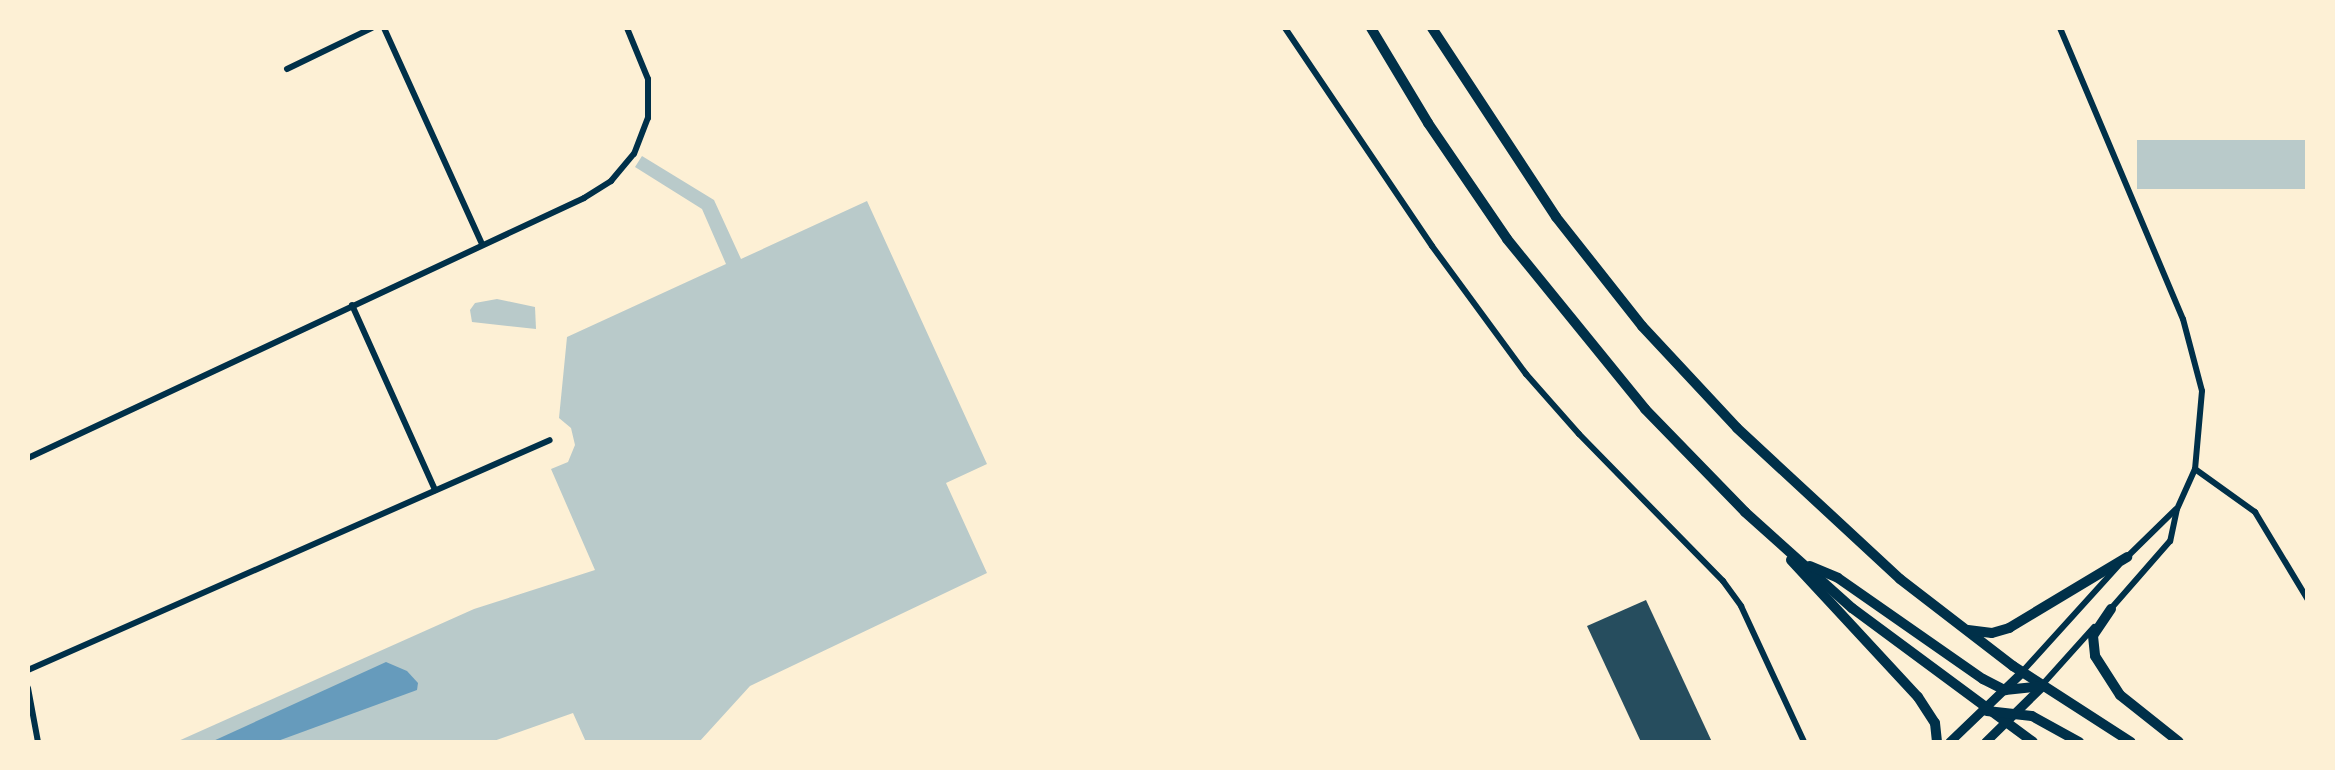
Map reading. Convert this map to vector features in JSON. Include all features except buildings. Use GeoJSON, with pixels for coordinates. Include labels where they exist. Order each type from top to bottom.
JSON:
{"type":"FeatureCollection","features":[{"type":"Feature","properties":{"kind":"main road"},"geometry":{"type":"LineString","coordinates":[[1371,28],[1467,182],[1553,300],[1645,409],[1778,543],[1907,652],[2032,742]]}},
{"type":"Feature","properties":{"kind":"main road"},"geometry":{"type":"LineString","coordinates":[[1432,28],[1556,216],[1692,383],[1832,520],[1964,629],[2042,686],[2131,742]]}},
{"type":"Feature","properties":{"kind":"main road"},"geometry":{"type":"LineString","coordinates":[[1778,543],[1810,586],[1918,697],[1935,723],[1937,742]]}},
{"type":"Feature","properties":{"kind":"main road"},"geometry":{"type":"LineString","coordinates":[[1964,629],[1992,633],[2009,628],[2126,557]]}},
{"type":"Feature","properties":{"kind":"main road"},"geometry":{"type":"LineString","coordinates":[[1798,560],[1838,578],[1934,648],[2006,690],[2042,686]]}},
{"type":"Feature","properties":{"kind":"main road"},"geometry":{"type":"LineString","coordinates":[[2110,609],[2093,636],[2095,656],[2120,695],[2178,742]]}},
{"type":"Feature","properties":{"kind":"main road"},"geometry":{"type":"LineString","coordinates":[[1986,711],[2017,712],[2079,742]]}},
{"type":"Feature","properties":{"kind":"street"},"geometry":{"type":"LineString","coordinates":[[288,69],[372,28]]}},
{"type":"Feature","properties":{"kind":"street"},"geometry":{"type":"LineString","coordinates":[[384,28],[482,244]]}},
{"type":"Feature","properties":{"kind":"street"},"geometry":{"type":"LineString","coordinates":[[28,458],[598,190],[634,154],[648,118],[650,94],[627,28]]}},
{"type":"Feature","properties":{"kind":"street"},"geometry":{"type":"LineString","coordinates":[[1285,28],[1432,246],[1526,374],[1578,434],[1723,582],[1762,647],[1804,742]]}},
{"type":"Feature","properties":{"kind":"street"},"geometry":{"type":"LineString","coordinates":[[1985,742],[2042,686],[2170,541],[2177,509],[2195,469],[2202,391],[2192,344],[2060,28]]}},
{"type":"Feature","properties":{"kind":"street"},"geometry":{"type":"LineString","coordinates":[[352,304],[435,490]]}},
{"type":"Feature","properties":{"kind":"street"},"geometry":{"type":"LineString","coordinates":[[28,670],[550,440]]}},
{"type":"Feature","properties":{"kind":"street"},"geometry":{"type":"LineString","coordinates":[[2195,469],[2255,512],[2308,600]]}},
{"type":"Feature","properties":{"kind":"street"},"geometry":{"type":"LineString","coordinates":[[1950,742],[1986,711],[2126,557],[2177,509]]}},
{"type":"Feature","properties":{"kind":"street"},"geometry":{"type":"LineString","coordinates":[[28,688],[38,742]]}},
{"type":"Feature","properties":{"kind":"shaded area"},"geometry":{"type":"Polygon","coordinates":[[[2137,140],[2307,140],[2307,189],[2137,189],[2137,140]]]}},
{"type":"Feature","properties":{"kind":"shaded area"},"geometry":{"type":"Polygon","coordinates":[[[642,156],[714,200],[741,259],[867,201],[987,464],[946,483],[987,573],[750,686],[699,742],[586,742],[573,713],[491,742],[176,742],[474,609],[595,570],[551,469],[568,462],[575,445],[571,428],[559,418],[567,337],[726,264],[702,209],[635,167],[642,156]]]}},
{"type":"Feature","properties":{"kind":"shaded area"},"geometry":{"type":"Polygon","coordinates":[[[497,299],[535,307],[536,329],[472,322],[470,310],[475,303],[497,299]]]}},
{"type":"Feature","properties":{"kind":"water"},"geometry":{"type":"Polygon","coordinates":[[[386,662],[407,671],[418,683],[417,690],[275,742],[211,742],[386,662]]]}}]}
